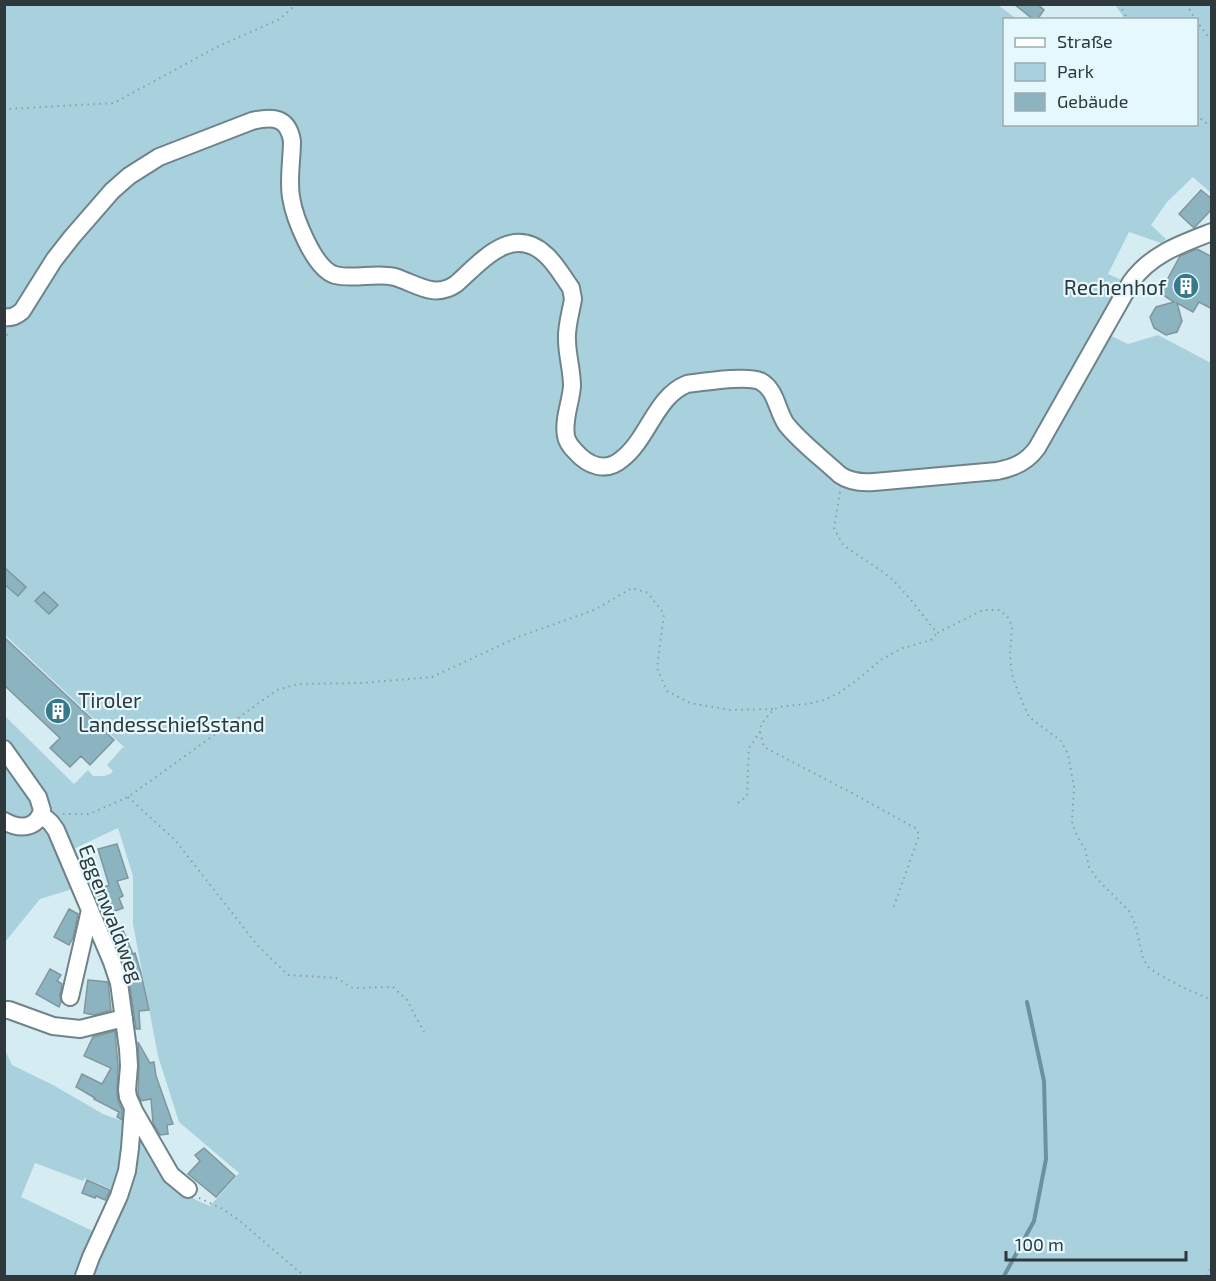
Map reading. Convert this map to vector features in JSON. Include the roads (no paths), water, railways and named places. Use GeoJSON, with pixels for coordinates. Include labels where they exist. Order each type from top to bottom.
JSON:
{"type":"FeatureCollection","features":[{"type":"Feature","properties":{"kind":"street"},"geometry":{"type":"LineString","coordinates":[[4,317],[10,318],[22,311],[40,281],[72,237],[112,191],[129,176],[159,157],[252,122],[273,118],[282,122],[291,135],[290,190],[293,207],[316,259],[331,273],[343,276],[390,276],[432,291],[441,291],[456,284],[501,246],[526,244],[547,256],[573,294],[567,340],[572,385],[566,438],[580,458],[589,464],[603,467],[616,464],[624,458],[640,439],[668,396],[680,386],[754,379],[770,389],[788,425],[843,477],[865,483],[997,471],[1028,460],[1137,273],[1145,264],[1160,254],[1212,232]]}},
{"type":"Feature","properties":{"kind":"street","name":"Eggenwaldweg"},"geometry":{"type":"LineString","coordinates":[[4,749],[38,796],[42,806],[41,814],[56,830],[119,983],[129,1066],[127,1093],[133,1108],[128,1165],[119,1196],[84,1276]]}},
{"type":"Feature","properties":{"kind":"street"},"geometry":{"type":"LineString","coordinates":[[4,821],[10,825],[24,827],[33,823],[41,814]]}},
{"type":"Feature","properties":{"kind":"street"},"geometry":{"type":"LineString","coordinates":[[70,997],[90,910]]}},
{"type":"Feature","properties":{"kind":"street"},"geometry":{"type":"LineString","coordinates":[[4,1010],[53,1026],[80,1029],[124,1018]]}},
{"type":"Feature","properties":{"kind":"street"},"geometry":{"type":"LineString","coordinates":[[133,1108],[171,1174],[188,1189]]}},
{"type":"Feature","properties":{"kind":"waterway"},"geometry":{"type":"LineString","coordinates":[[1004,1276],[1034,1221],[1046,1159],[1044,1081],[1027,1002]]}},
{"type":"Feature","properties":{"kind":"place","name":"Rechenhof"},"geometry":{"type":"Point","coordinates":[1186,286]}},
{"type":"Feature","properties":{"kind":"place","name":"Tiroler Landesschießstand"},"geometry":{"type":"Point","coordinates":[58,711]}}]}
